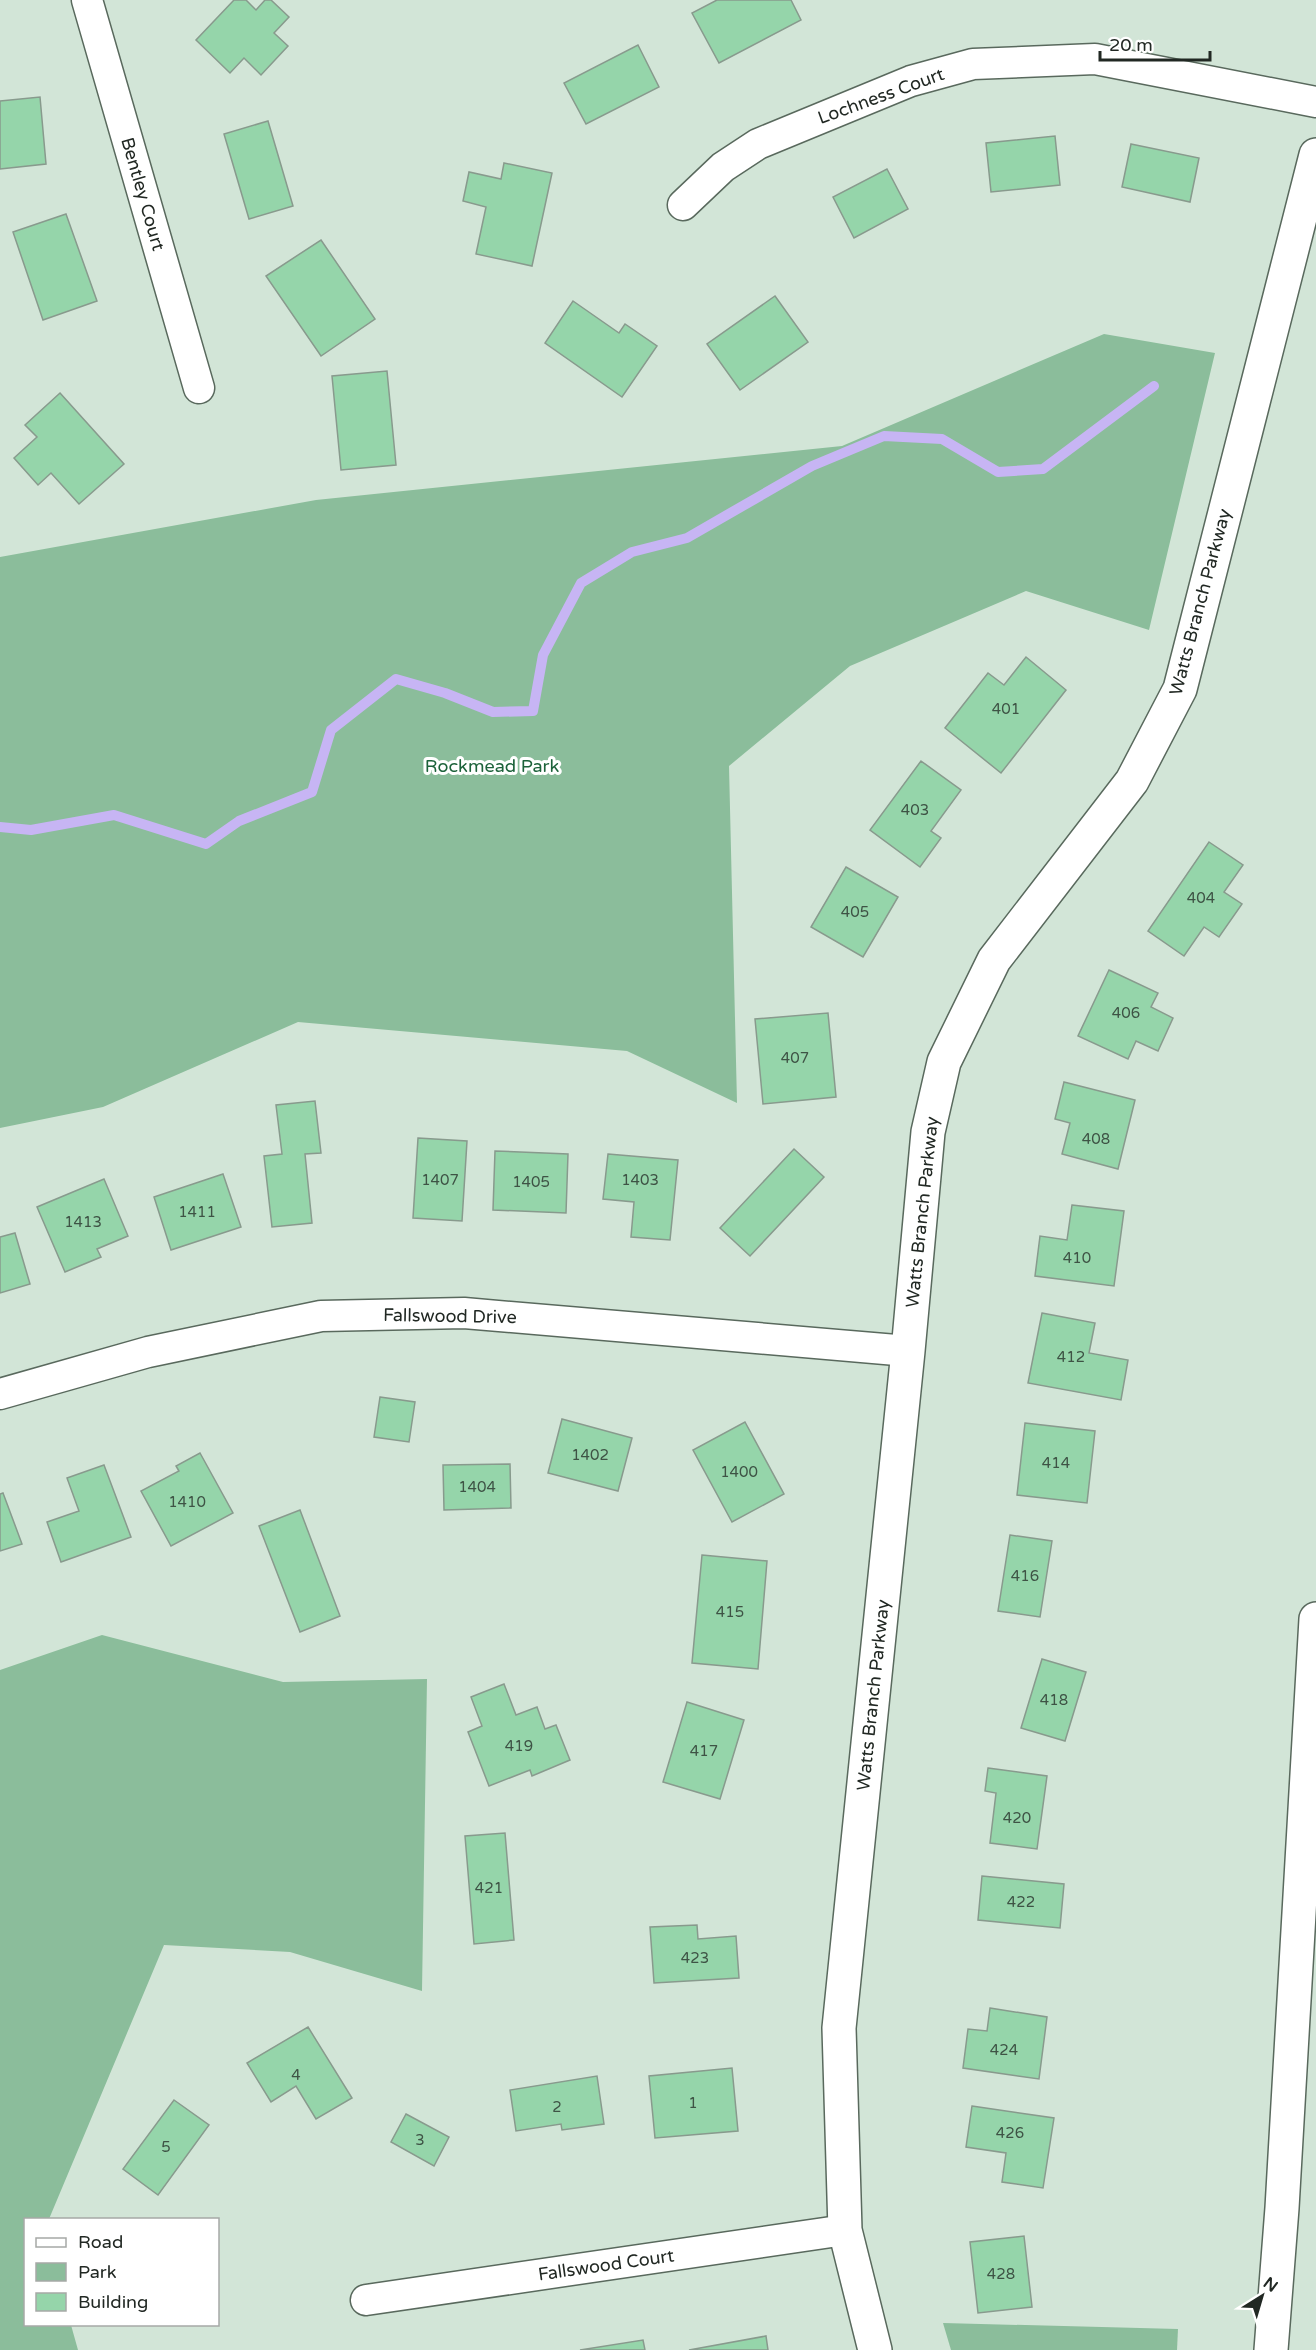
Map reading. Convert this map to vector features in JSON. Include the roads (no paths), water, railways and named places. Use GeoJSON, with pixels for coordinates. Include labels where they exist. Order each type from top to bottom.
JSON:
{"type":"FeatureCollection","features":[{"type":"Feature","properties":{"kind":"main road","name":"Watts Branch Parkway"},"geometry":{"type":"LineString","coordinates":[[875,2350],[846,2230],[839,2028],[909,1351],[928,1132],[944,1062],[994,960],[1132,782],[1180,689],[1316,155]]}},
{"type":"Feature","properties":{"kind":"main road"},"geometry":{"type":"LineString","coordinates":[[1271,2350],[1282,2208],[1316,1619]]}},
{"type":"Feature","properties":{"kind":"street","name":"Bentley Court"},"geometry":{"type":"LineString","coordinates":[[87,0],[199,388]]}},
{"type":"Feature","properties":{"kind":"street","name":"Lochness Court"},"geometry":{"type":"LineString","coordinates":[[683,205],[723,167],[758,144],[911,81],[974,64],[1095,59],[1316,102]]}},
{"type":"Feature","properties":{"kind":"street","name":"Fallswood Drive"},"geometry":{"type":"LineString","coordinates":[[0,1394],[148,1352],[321,1316],[464,1313],[909,1351]]}},
{"type":"Feature","properties":{"kind":"street","name":"Fallswood Court"},"geometry":{"type":"LineString","coordinates":[[366,2300],[846,2230]]}},
{"type":"Feature","properties":{"kind":"waterway"},"geometry":{"type":"LineString","coordinates":[[0,827],[31,830],[114,815],[206,844],[239,821],[312,792],[331,730],[396,679],[445,693],[493,712],[533,711],[543,655],[581,583],[632,552],[687,538],[812,466],[884,436],[942,439],[998,472],[1043,469],[1154,386]]}},
{"type":"Feature","properties":{"kind":"park label","name":"Rockmead Park"},"geometry":{"type":"Point","coordinates":[492,766]}}]}
